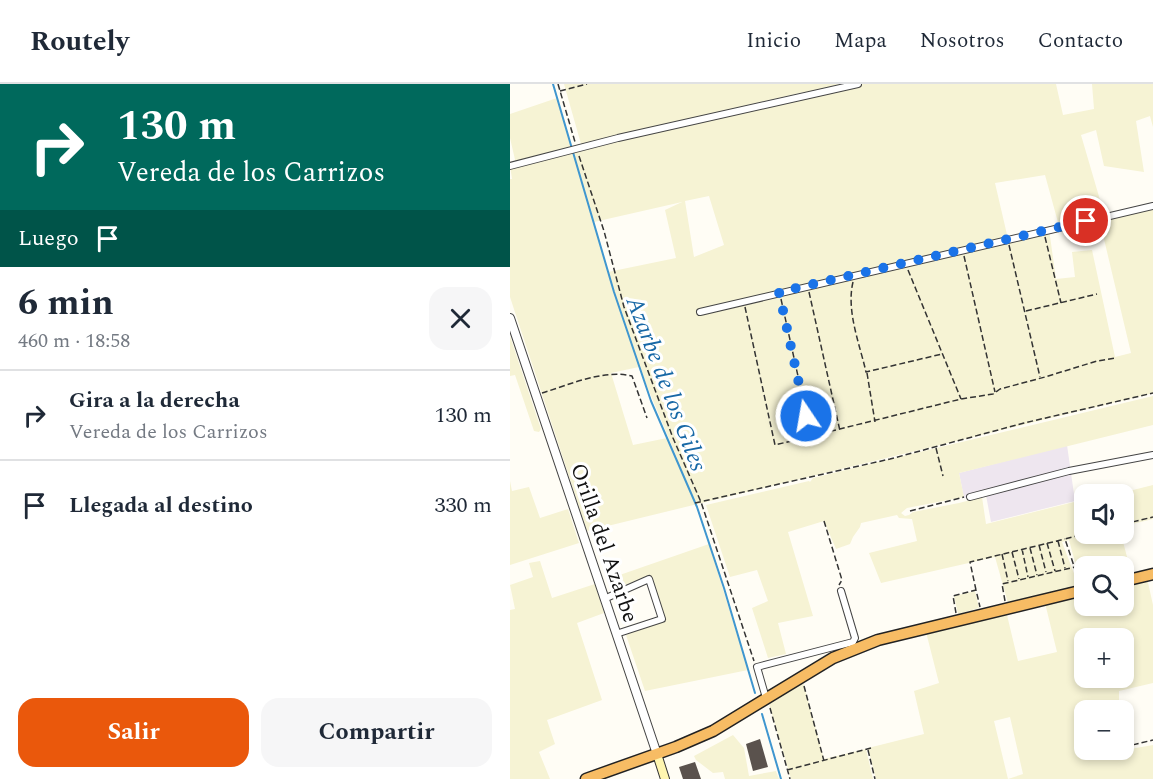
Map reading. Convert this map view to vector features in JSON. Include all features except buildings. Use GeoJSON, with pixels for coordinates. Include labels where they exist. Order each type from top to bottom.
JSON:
{"type":"FeatureCollection","features":[{"type":"Feature","properties":{"kind":"highway"},"geometry":{"type":"LineString","coordinates":[[1134,579],[1153,574]]}},
{"type":"Feature","properties":{"kind":"highway"},"geometry":{"type":"LineString","coordinates":[[586,779],[713,731],[833,658],[856,648],[957,616],[1007,608],[1074,592]]}},
{"type":"Feature","properties":{"kind":"main road","name":"Orilla del Azarbe"},"geometry":{"type":"LineString","coordinates":[[657,754],[665,779]]}},
{"type":"Feature","properties":{"kind":"street"},"geometry":{"type":"LineString","coordinates":[[510,166],[858,84]]}},
{"type":"Feature","properties":{"kind":"street"},"geometry":{"type":"LineString","coordinates":[[700,312],[1153,206]]}},
{"type":"Feature","properties":{"kind":"street","name":"Orilla del Azarbe"},"geometry":{"type":"LineString","coordinates":[[510,318],[657,754]]}},
{"type":"Feature","properties":{"kind":"street"},"geometry":{"type":"LineString","coordinates":[[970,497],[1069,471],[1153,455]]}},
{"type":"Feature","properties":{"kind":"street"},"geometry":{"type":"LineString","coordinates":[[604,598],[649,579],[662,619],[616,634]]}},
{"type":"Feature","properties":{"kind":"street"},"geometry":{"type":"LineString","coordinates":[[766,698],[757,667],[853,642],[855,638],[841,591]]}},
{"type":"Feature","properties":{"kind":"path"},"geometry":{"type":"LineString","coordinates":[[558,84],[604,231],[624,307],[666,419],[701,502],[737,614],[757,667]]}},
{"type":"Feature","properties":{"kind":"path"},"geometry":{"type":"LineString","coordinates":[[560,91],[587,84]]}},
{"type":"Feature","properties":{"kind":"path"},"geometry":{"type":"LineString","coordinates":[[1044,230],[1061,303]]}},
{"type":"Feature","properties":{"kind":"path"},"geometry":{"type":"LineString","coordinates":[[1008,240],[1041,378]]}},
{"type":"Feature","properties":{"kind":"path"},"geometry":{"type":"LineString","coordinates":[[963,250],[995,392]]}},
{"type":"Feature","properties":{"kind":"path"},"geometry":{"type":"LineString","coordinates":[[905,263],[961,399]]}},
{"type":"Feature","properties":{"kind":"path"},"geometry":{"type":"LineString","coordinates":[[854,275],[850,292],[875,422]]}},
{"type":"Feature","properties":{"kind":"path"},"geometry":{"type":"LineString","coordinates":[[807,286],[840,430]]}},
{"type":"Feature","properties":{"kind":"path"},"geometry":{"type":"LineString","coordinates":[[779,292],[811,436]]}},
{"type":"Feature","properties":{"kind":"path"},"geometry":{"type":"LineString","coordinates":[[1025,311],[1097,294]]}},
{"type":"Feature","properties":{"kind":"path"},"geometry":{"type":"LineString","coordinates":[[744,300],[775,445],[995,392],[999,388],[1115,358]]}},
{"type":"Feature","properties":{"kind":"path"},"geometry":{"type":"LineString","coordinates":[[866,372],[942,354]]}},
{"type":"Feature","properties":{"kind":"path"},"geometry":{"type":"LineString","coordinates":[[535,395],[600,376],[624,374],[632,376],[646,418]]}},
{"type":"Feature","properties":{"kind":"path"},"geometry":{"type":"LineString","coordinates":[[695,503],[890,459],[1024,423],[1153,393]]}},
{"type":"Feature","properties":{"kind":"path"},"geometry":{"type":"LineString","coordinates":[[936,447],[943,476]]}},
{"type":"Feature","properties":{"kind":"path"},"geometry":{"type":"LineString","coordinates":[[910,511],[970,497]]}},
{"type":"Feature","properties":{"kind":"path"},"geometry":{"type":"LineString","coordinates":[[1134,522],[1153,517]]}},
{"type":"Feature","properties":{"kind":"path"},"geometry":{"type":"LineString","coordinates":[[824,521],[842,580],[838,584],[841,591]]}},
{"type":"Feature","properties":{"kind":"path"},"geometry":{"type":"LineString","coordinates":[[980,609],[970,562],[1074,537]]}},
{"type":"Feature","properties":{"kind":"path"},"geometry":{"type":"LineString","coordinates":[[1065,539],[1074,564]]}},
{"type":"Feature","properties":{"kind":"path"},"geometry":{"type":"LineString","coordinates":[[1058,541],[1065,569]]}},
{"type":"Feature","properties":{"kind":"path"},"geometry":{"type":"LineString","coordinates":[[1047,543],[1055,571]]}},
{"type":"Feature","properties":{"kind":"path"},"geometry":{"type":"LineString","coordinates":[[1039,545],[1047,573]]}},
{"type":"Feature","properties":{"kind":"path"},"geometry":{"type":"LineString","coordinates":[[1030,548],[1037,576]]}},
{"type":"Feature","properties":{"kind":"path"},"geometry":{"type":"LineString","coordinates":[[1022,549],[1028,578]]}},
{"type":"Feature","properties":{"kind":"path"},"geometry":{"type":"LineString","coordinates":[[1012,552],[1019,580]]}},
{"type":"Feature","properties":{"kind":"path"},"geometry":{"type":"LineString","coordinates":[[1002,554],[1009,582]]}},
{"type":"Feature","properties":{"kind":"path"},"geometry":{"type":"LineString","coordinates":[[1007,608],[1002,584],[1074,567]]}},
{"type":"Feature","properties":{"kind":"path"},"geometry":{"type":"LineString","coordinates":[[957,616],[953,596],[975,590]]}},
{"type":"Feature","properties":{"kind":"path"},"geometry":{"type":"LineString","coordinates":[[804,686],[824,761]]}},
{"type":"Feature","properties":{"kind":"path"},"geometry":{"type":"LineString","coordinates":[[766,698],[790,779]]}},
{"type":"Feature","properties":{"kind":"path"},"geometry":{"type":"LineString","coordinates":[[1134,745],[1153,740]]}},
{"type":"Feature","properties":{"kind":"path"},"geometry":{"type":"LineString","coordinates":[[788,770],[872,748]]}},
{"type":"Feature","properties":{"kind":"path"},"geometry":{"type":"LineString","coordinates":[[867,749],[875,779]]}},
{"type":"Feature","properties":{"kind":"shaded area"},"geometry":{"type":"Polygon","coordinates":[[[564,84],[1056,84],[1063,115],[1094,109],[1092,84],[1153,84],[1153,127],[1150,116],[1136,121],[1144,172],[1104,166],[1096,130],[1081,135],[1105,217],[1153,209],[1153,393],[587,531],[510,297],[510,179],[512,179],[510,166],[516,164],[510,138],[510,114],[557,98],[572,150],[805,95],[804,92],[581,144],[564,84]],[[1045,175],[995,183],[1008,239],[1049,229],[1056,279],[1075,277],[1072,252],[1092,250],[1115,357],[1131,353],[1099,218],[1059,226],[1045,175]],[[709,196],[685,201],[694,257],[724,245],[709,196]],[[682,202],[594,222],[608,272],[676,258],[665,210],[682,202]],[[639,367],[611,373],[633,445],[667,438],[677,459],[639,367]]]}},
{"type":"Feature","properties":{"kind":"shaded area"},"geometry":{"type":"Polygon","coordinates":[[[510,336],[541,429],[539,432],[534,431],[515,375],[510,376],[510,336]]]}},
{"type":"Feature","properties":{"kind":"shaded area"},"geometry":{"type":"Polygon","coordinates":[[[1153,396],[1153,425],[959,473],[964,497],[907,508],[901,513],[905,516],[913,512],[982,497],[986,524],[1074,502],[1074,544],[1124,544],[1127,556],[1074,556],[1074,558],[1069,540],[1062,542],[1074,574],[1074,587],[1008,603],[995,557],[881,583],[869,553],[917,541],[912,519],[899,518],[897,515],[861,523],[850,544],[836,549],[824,521],[788,532],[813,616],[778,623],[786,654],[768,658],[752,608],[768,601],[757,570],[730,577],[706,505],[810,482],[813,478],[1153,396]]]}},
{"type":"Feature","properties":{"kind":"shaded area"},"geometry":{"type":"Polygon","coordinates":[[[1067,445],[1074,501],[991,522],[986,495],[964,498],[959,473],[1067,445]]]}},
{"type":"Feature","properties":{"kind":"shaded area"},"geometry":{"type":"Polygon","coordinates":[[[510,481],[512,491],[529,487],[540,518],[568,509],[579,543],[510,565],[510,481]]]}},
{"type":"Feature","properties":{"kind":"shaded area"},"geometry":{"type":"Polygon","coordinates":[[[1153,485],[1153,519],[1134,524],[1134,490],[1153,485]]]}},
{"type":"Feature","properties":{"kind":"shaded area"},"geometry":{"type":"Polygon","coordinates":[[[709,544],[748,670],[645,691],[626,635],[662,619],[649,579],[614,587],[611,578],[709,544]]]}},
{"type":"Feature","properties":{"kind":"shaded area"},"geometry":{"type":"Polygon","coordinates":[[[540,561],[552,598],[595,584],[604,613],[577,623],[602,700],[547,720],[555,744],[539,752],[550,779],[510,779],[510,610],[515,609],[510,585],[533,577],[529,563],[540,561]]]}},
{"type":"Feature","properties":{"kind":"shaded area"},"geometry":{"type":"Polygon","coordinates":[[[1147,578],[1153,605],[1153,683],[1134,687],[1134,628],[1074,628],[1074,688],[1132,688],[1119,691],[1119,700],[1074,700],[1074,760],[1134,760],[1134,748],[1153,745],[1153,779],[1008,779],[876,779],[868,748],[924,734],[914,691],[939,683],[926,632],[1007,615],[1018,661],[1057,652],[1045,603],[1074,596],[1074,616],[1134,616],[1134,581],[1147,578]],[[1010,717],[994,721],[1008,779],[1023,774],[1010,717]]]}},
{"type":"Feature","properties":{"kind":"shaded area"},"geometry":{"type":"Polygon","coordinates":[[[975,591],[979,608],[958,614],[954,596],[975,591]]]}},
{"type":"Feature","properties":{"kind":"shaded area"},"geometry":{"type":"Polygon","coordinates":[[[803,682],[824,759],[866,749],[873,779],[791,779],[769,704],[803,682]]]}},
{"type":"Feature","properties":{"kind":"shaded area"},"geometry":{"type":"Polygon","coordinates":[[[733,735],[744,748],[749,776],[776,771],[779,779],[725,779],[723,772],[713,773],[696,760],[694,756],[733,735]]]}},
{"type":"Feature","properties":{"kind":"waterway","name":"Azarbe de los Giles"},"geometry":{"type":"LineString","coordinates":[[553,84],[614,292],[651,401],[697,507],[755,693]]}},
{"type":"Feature","properties":{"kind":"waterway","name":"Azarbe de los Giles"},"geometry":{"type":"LineString","coordinates":[[762,714],[781,779]]}},
{"type":"Feature","properties":{"kind":"route"},"geometry":{"type":"LineString","coordinates":[[806,416],[779,292],[1086,221]]}}]}
